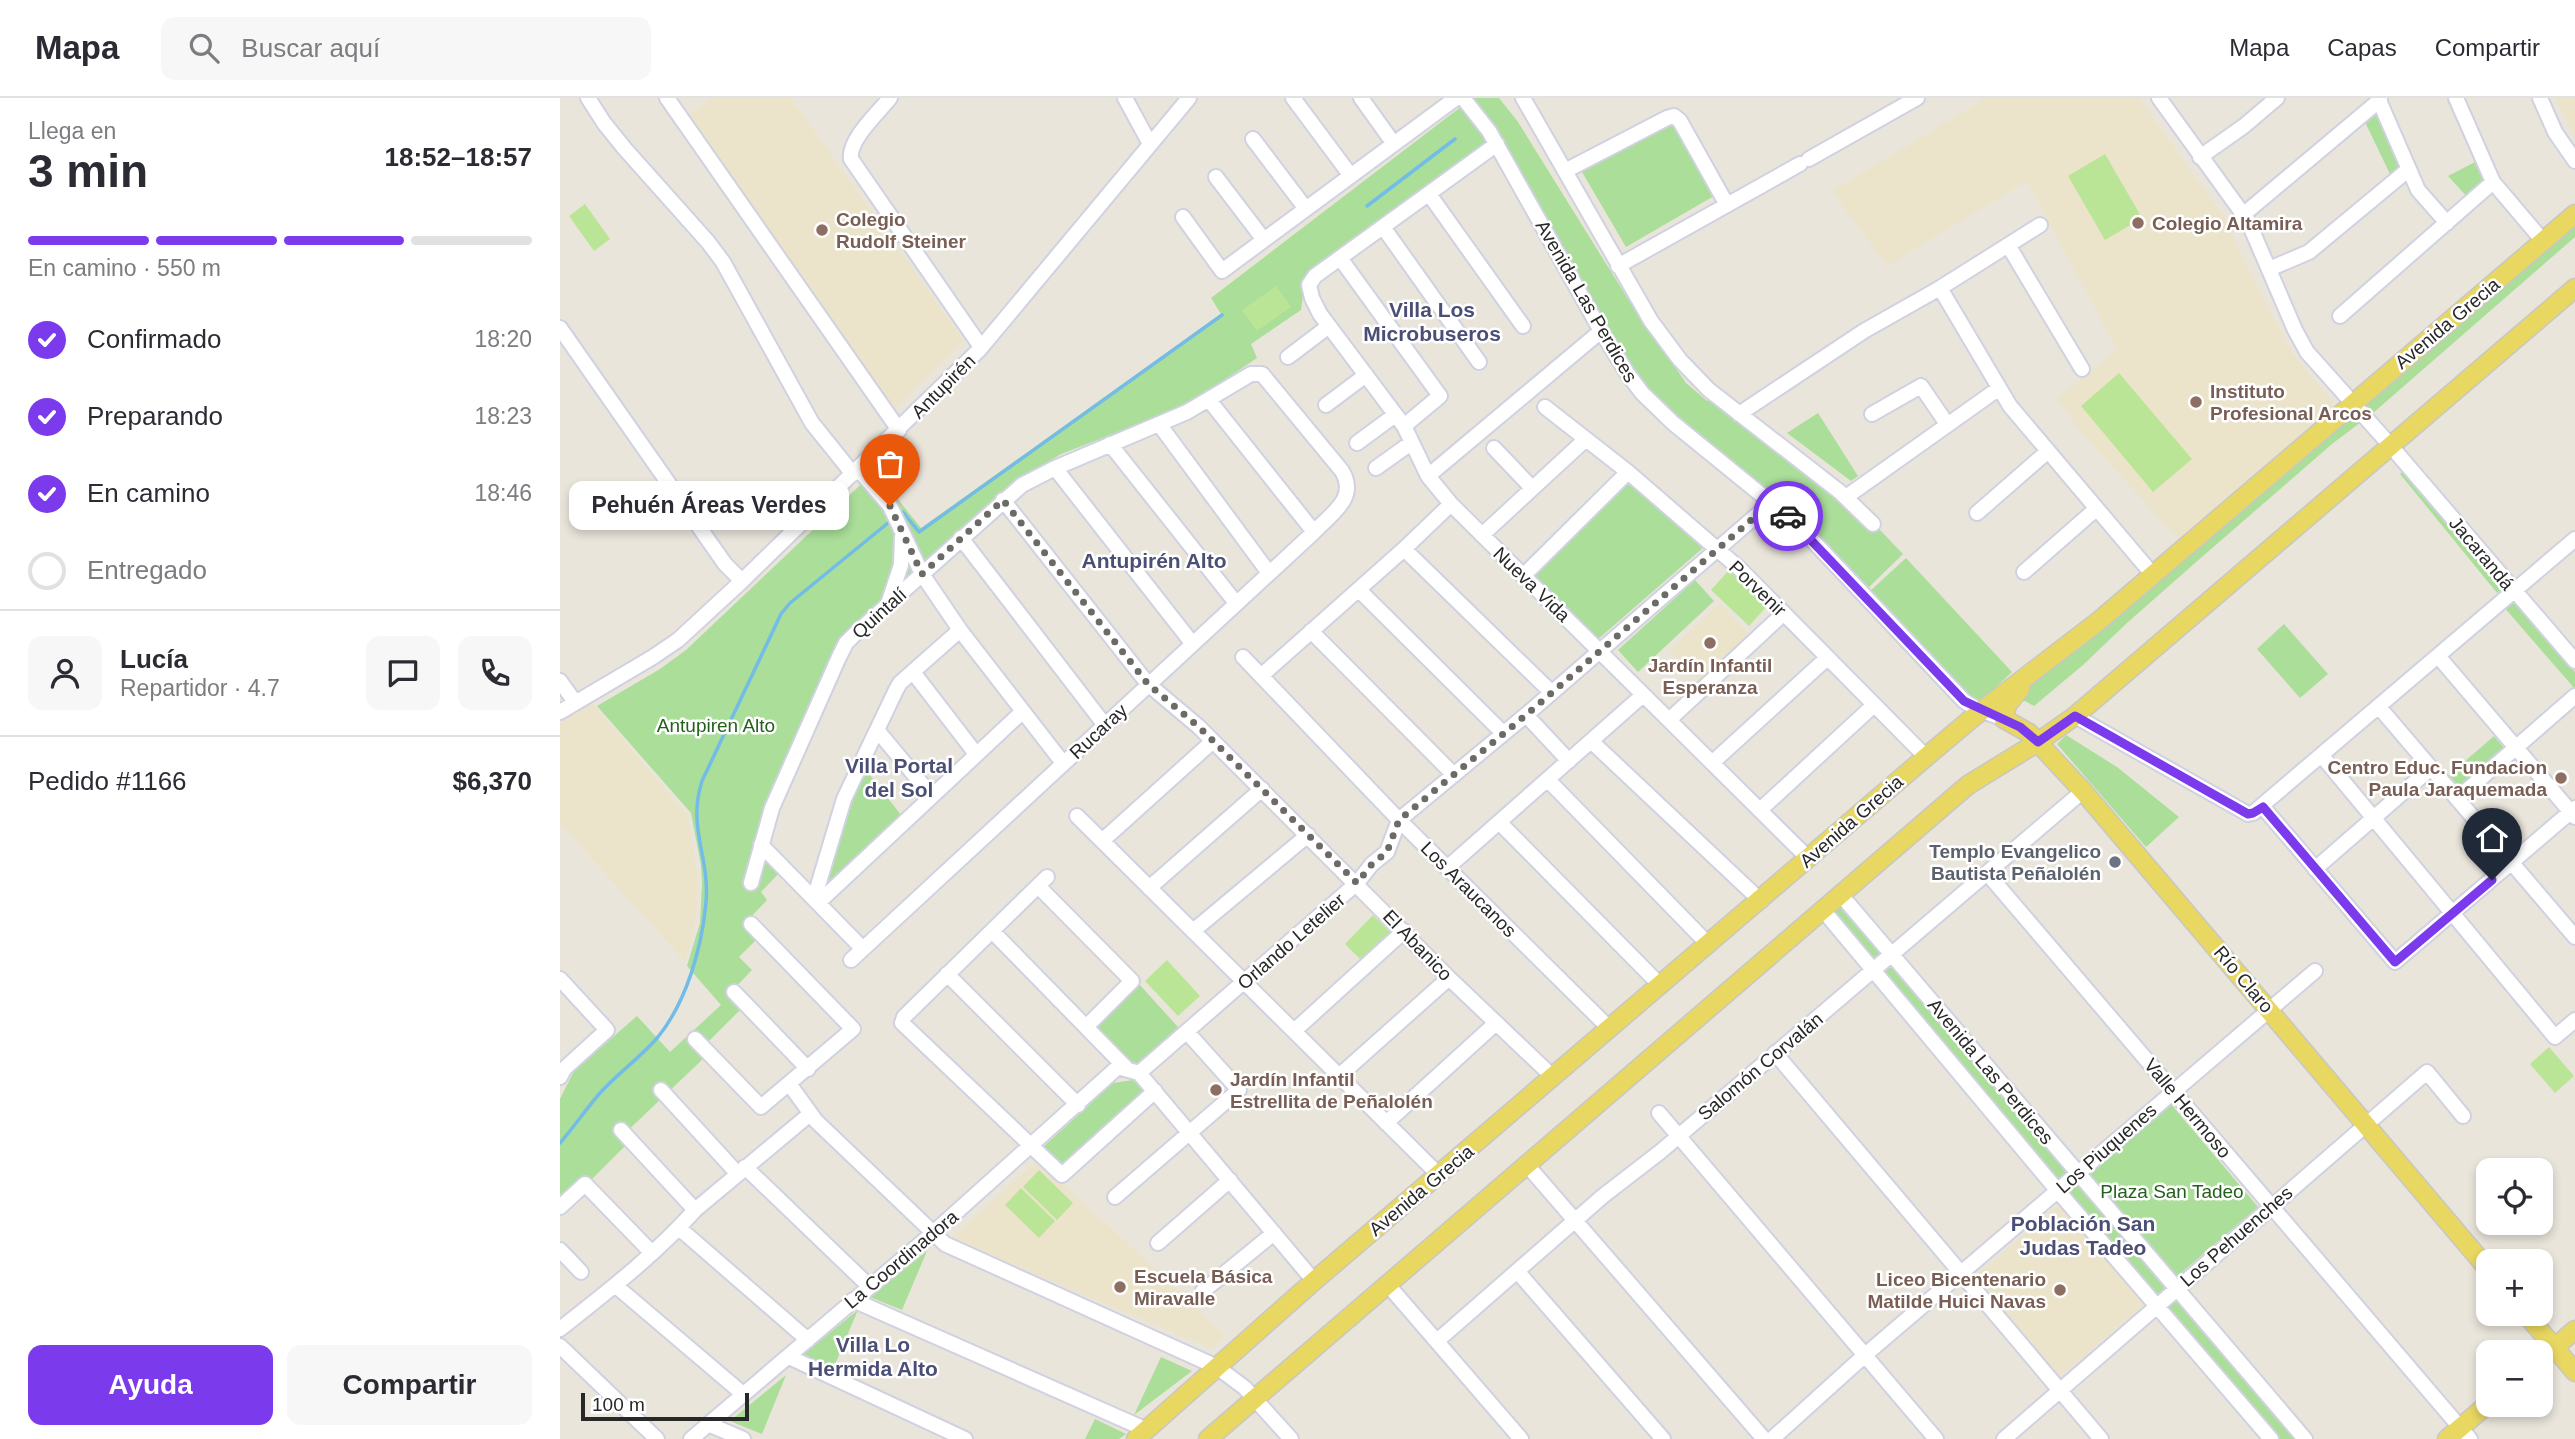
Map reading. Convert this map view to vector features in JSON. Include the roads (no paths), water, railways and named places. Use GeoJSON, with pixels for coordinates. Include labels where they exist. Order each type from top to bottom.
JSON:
{"type":"FeatureCollection","features":[{"type":"Feature","properties":{"kind":"main road","name":"Avenida Grecia"},"geometry":{"type":"LineString","coordinates":[[1141,1434],[1314,1281],[1926,757],[2153,575],[2352,402],[2575,214]]}},
{"type":"Feature","properties":{"kind":"main road"},"geometry":{"type":"LineString","coordinates":[[1208,1439],[1251,1393],[1388,1284],[1968,785],[2075,716],[2575,288]]}},
{"type":"Feature","properties":{"kind":"main road"},"geometry":{"type":"LineString","coordinates":[[2004,719],[2007,705],[2045,664]]}},
{"type":"Feature","properties":{"kind":"main road","name":"Río Claro"},"geometry":{"type":"LineString","coordinates":[[2004,719],[2024,729],[2083,791],[2476,1255]]}},
{"type":"Feature","properties":{"kind":"main road"},"geometry":{"type":"LineString","coordinates":[[2553,1348],[2575,1330]]}},
{"type":"Feature","properties":{"kind":"main road"},"geometry":{"type":"LineString","coordinates":[[2553,1357],[2575,1372]]}},
{"type":"Feature","properties":{"kind":"main road"},"geometry":{"type":"LineString","coordinates":[[2459,1435],[2476,1417]]}},
{"type":"Feature","properties":{"kind":"street"},"geometry":{"type":"LineString","coordinates":[[588,98],[604,123],[723,262],[811,423],[890,506],[922,574],[960,631],[1063,763]]}},
{"type":"Feature","properties":{"kind":"street"},"geometry":{"type":"LineString","coordinates":[[667,98],[899,430]]}},
{"type":"Feature","properties":{"kind":"street"},"geometry":{"type":"LineString","coordinates":[[890,98],[853,142],[851,159],[981,347]]}},
{"type":"Feature","properties":{"kind":"street"},"geometry":{"type":"LineString","coordinates":[[1125,98],[1150,144]]}},
{"type":"Feature","properties":{"kind":"street","name":"Antupirén"},"geometry":{"type":"LineString","coordinates":[[560,712],[678,640],[899,430],[981,347],[1189,98]]}},
{"type":"Feature","properties":{"kind":"street"},"geometry":{"type":"LineString","coordinates":[[1293,98],[1351,176]]}},
{"type":"Feature","properties":{"kind":"street"},"geometry":{"type":"LineString","coordinates":[[1361,98],[1394,144]]}},
{"type":"Feature","properties":{"kind":"street"},"geometry":{"type":"LineString","coordinates":[[1183,217],[1222,271],[1456,98]]}},
{"type":"Feature","properties":{"kind":"street","name":"Avenida Las Perdices"},"geometry":{"type":"LineString","coordinates":[[1463,98],[1497,144],[1627,373],[1657,410],[1796,523],[1954,692],[1968,705],[1982,711]]}},
{"type":"Feature","properties":{"kind":"street"},"geometry":{"type":"LineString","coordinates":[[1523,98],[1618,266],[1660,334],[1703,385],[1846,497],[1873,524]]}},
{"type":"Feature","properties":{"kind":"street"},"geometry":{"type":"LineString","coordinates":[[1618,266],[1917,98]]}},
{"type":"Feature","properties":{"kind":"street"},"geometry":{"type":"LineString","coordinates":[[2200,157],[2244,126],[2277,98]]}},
{"type":"Feature","properties":{"kind":"street"},"geometry":{"type":"LineString","coordinates":[[2456,98],[2493,183],[2543,241]]}},
{"type":"Feature","properties":{"kind":"street"},"geometry":{"type":"LineString","coordinates":[[2540,98],[2555,132],[2575,161]]}},
{"type":"Feature","properties":{"kind":"street","name":"Jacarandá"},"geometry":{"type":"LineString","coordinates":[[2162,99],[2200,157],[2244,214],[2307,352],[2514,591],[2572,653]]}},
{"type":"Feature","properties":{"kind":"street"},"geometry":{"type":"LineString","coordinates":[[2244,214],[2379,99],[2421,194],[2446,223]]}},
{"type":"Feature","properties":{"kind":"street"},"geometry":{"type":"LineString","coordinates":[[1565,171],[1674,116],[1680,121],[1727,205]]}},
{"type":"Feature","properties":{"kind":"street"},"geometry":{"type":"LineString","coordinates":[[1253,139],[1306,209]]}},
{"type":"Feature","properties":{"kind":"street"},"geometry":{"type":"LineString","coordinates":[[1357,443],[1440,396],[1340,258],[1497,144]]}},
{"type":"Feature","properties":{"kind":"street"},"geometry":{"type":"LineString","coordinates":[[2269,269],[2309,252],[2409,169]]}},
{"type":"Feature","properties":{"kind":"street"},"geometry":{"type":"LineString","coordinates":[[1216,177],[1264,240]]}},
{"type":"Feature","properties":{"kind":"street"},"geometry":{"type":"LineString","coordinates":[[2340,316],[2493,183]]}},
{"type":"Feature","properties":{"kind":"street"},"geometry":{"type":"LineString","coordinates":[[1429,194],[1523,326]]}},
{"type":"Feature","properties":{"kind":"street"},"geometry":{"type":"LineString","coordinates":[[1739,414],[1864,331],[1940,288],[2040,225]]}},
{"type":"Feature","properties":{"kind":"street"},"geometry":{"type":"LineString","coordinates":[[1383,227],[1479,362]]}},
{"type":"Feature","properties":{"kind":"street"},"geometry":{"type":"LineString","coordinates":[[2008,245],[2082,369]]}},
{"type":"Feature","properties":{"kind":"street","name":"Nueva Vida"},"geometry":{"type":"LineString","coordinates":[[1340,258],[1315,275],[1309,285],[1312,298],[1329,326],[1399,421],[1428,476],[1451,504],[1808,858]]}},
{"type":"Feature","properties":{"kind":"street"},"geometry":{"type":"LineString","coordinates":[[1940,288],[1998,388],[2047,452],[2153,575]]}},
{"type":"Feature","properties":{"kind":"street"},"geometry":{"type":"LineString","coordinates":[[1288,357],[1329,326]]}},
{"type":"Feature","properties":{"kind":"street"},"geometry":{"type":"LineString","coordinates":[[560,328],[725,564],[742,581]]}},
{"type":"Feature","properties":{"kind":"street"},"geometry":{"type":"LineString","coordinates":[[1428,476],[1601,331]]}},
{"type":"Feature","properties":{"kind":"street","name":"Quintalí"},"geometry":{"type":"LineString","coordinates":[[751,883],[772,808],[846,643],[1022,485],[1055,468],[1187,412],[1251,374],[1262,374],[1348,480],[1349,492],[1343,500]]}},
{"type":"Feature","properties":{"kind":"street"},"geometry":{"type":"LineString","coordinates":[[1326,405],[1366,376]]}},
{"type":"Feature","properties":{"kind":"street"},"geometry":{"type":"LineString","coordinates":[[1872,414],[1922,386],[1947,424]]}},
{"type":"Feature","properties":{"kind":"street"},"geometry":{"type":"LineString","coordinates":[[1846,497],[1998,388]]}},
{"type":"Feature","properties":{"kind":"street"},"geometry":{"type":"LineString","coordinates":[[1209,400],[1314,532]]}},
{"type":"Feature","properties":{"kind":"street","name":"Porvenir"},"geometry":{"type":"LineString","coordinates":[[1545,407],[1628,472],[1717,549],[1926,757]]}},
{"type":"Feature","properties":{"kind":"street"},"geometry":{"type":"LineString","coordinates":[[1158,424],[1269,573]]}},
{"type":"Feature","properties":{"kind":"street"},"geometry":{"type":"LineString","coordinates":[[1482,535],[1586,439]]}},
{"type":"Feature","properties":{"kind":"street"},"geometry":{"type":"LineString","coordinates":[[1376,468],[1411,443]]}},
{"type":"Feature","properties":{"kind":"street"},"geometry":{"type":"LineString","coordinates":[[1110,444],[1236,603]]}},
{"type":"Feature","properties":{"kind":"street"},"geometry":{"type":"LineString","coordinates":[[1494,448],[1531,488]]}},
{"type":"Feature","properties":{"kind":"street"},"geometry":{"type":"LineString","coordinates":[[1977,513],[2047,452]]}},
{"type":"Feature","properties":{"kind":"street"},"geometry":{"type":"LineString","coordinates":[[1055,468],[1192,643]]}},
{"type":"Feature","properties":{"kind":"street"},"geometry":{"type":"LineString","coordinates":[[1523,576],[1628,472]]}},
{"type":"Feature","properties":{"kind":"street","name":"El Abanico"},"geometry":{"type":"LineString","coordinates":[[1003,500],[1148,684],[1180,709],[1213,741],[1449,978],[1553,1077]]}},
{"type":"Feature","properties":{"kind":"street","name":"Rucaray"},"geometry":{"type":"LineString","coordinates":[[851,960],[1314,532],[1343,500]]}},
{"type":"Feature","properties":{"kind":"street","name":"Orlando Letelier"},"geometry":{"type":"LineString","coordinates":[[1078,1105],[1118,1068],[1134,1071],[1187,1032],[1245,983],[1357,883],[1372,864],[1387,852],[1399,820],[1526,715],[1772,502]]}},
{"type":"Feature","properties":{"kind":"street"},"geometry":{"type":"LineString","coordinates":[[1261,676],[1451,504]]}},
{"type":"Feature","properties":{"kind":"street"},"geometry":{"type":"LineString","coordinates":[[2024,572],[2096,509]]}},
{"type":"Feature","properties":{"kind":"street"},"geometry":{"type":"LineString","coordinates":[[887,605],[901,565],[902,531]]}},
{"type":"Feature","properties":{"kind":"street"},"geometry":{"type":"LineString","coordinates":[[961,538],[1104,724]]}},
{"type":"Feature","properties":{"kind":"street"},"geometry":{"type":"LineString","coordinates":[[2075,716],[2248,814],[2253,813],[2575,539]]}},
{"type":"Feature","properties":{"kind":"street"},"geometry":{"type":"LineString","coordinates":[[1404,549],[1551,692]]}},
{"type":"Feature","properties":{"kind":"street"},"geometry":{"type":"LineString","coordinates":[[1359,590],[1503,733]]}},
{"type":"Feature","properties":{"kind":"street"},"geometry":{"type":"LineString","coordinates":[[1669,720],[1784,613]]}},
{"type":"Feature","properties":{"kind":"street"},"geometry":{"type":"LineString","coordinates":[[816,901],[844,799],[900,683],[960,631]]}},
{"type":"Feature","properties":{"kind":"street"},"geometry":{"type":"LineString","coordinates":[[1311,631],[1454,775]]}},
{"type":"Feature","properties":{"kind":"street"},"geometry":{"type":"LineString","coordinates":[[2263,807],[2395,962],[2574,812],[2438,656]]}},
{"type":"Feature","properties":{"kind":"street","name":"Los Araucanos"},"geometry":{"type":"LineString","coordinates":[[1242,657],[1399,820],[1610,1029]]}},
{"type":"Feature","properties":{"kind":"street"},"geometry":{"type":"LineString","coordinates":[[1712,763],[1827,658]]}},
{"type":"Feature","properties":{"kind":"street"},"geometry":{"type":"LineString","coordinates":[[913,672],[976,754]]}},
{"type":"Feature","properties":{"kind":"street"},"geometry":{"type":"LineString","coordinates":[[560,681],[576,702]]}},
{"type":"Feature","properties":{"kind":"street"},"geometry":{"type":"LineString","coordinates":[[1447,868],[1643,695]]}},
{"type":"Feature","properties":{"kind":"street"},"geometry":{"type":"LineString","coordinates":[[2457,799],[2575,696]]}},
{"type":"Feature","properties":{"kind":"street"},"geometry":{"type":"LineString","coordinates":[[1760,810],[1874,705]]}},
{"type":"Feature","properties":{"kind":"street"},"geometry":{"type":"LineString","coordinates":[[2379,707],[2575,937]]}},
{"type":"Feature","properties":{"kind":"street","name":"Río Claro"},"geometry":{"type":"LineString","coordinates":[[1982,711],[2004,719]]}},
{"type":"Feature","properties":{"kind":"street"},"geometry":{"type":"LineString","coordinates":[[816,901],[1022,712]]}},
{"type":"Feature","properties":{"kind":"street"},"geometry":{"type":"LineString","coordinates":[[1526,715],[1569,761]]}},
{"type":"Feature","properties":{"kind":"street"},"geometry":{"type":"LineString","coordinates":[[877,730],[931,795]]}},
{"type":"Feature","properties":{"kind":"street"},"geometry":{"type":"LineString","coordinates":[[1102,841],[1213,741]]}},
{"type":"Feature","properties":{"kind":"street"},"geometry":{"type":"LineString","coordinates":[[1591,741],[1760,901]]}},
{"type":"Feature","properties":{"kind":"street"},"geometry":{"type":"LineString","coordinates":[[2322,756],[2555,1037],[2575,1020]]}},
{"type":"Feature","properties":{"kind":"street"},"geometry":{"type":"LineString","coordinates":[[2315,869],[2431,768]]}},
{"type":"Feature","properties":{"kind":"street"},"geometry":{"type":"LineString","coordinates":[[1548,780],[1709,945]]}},
{"type":"Feature","properties":{"kind":"street"},"geometry":{"type":"LineString","coordinates":[[1149,888],[1262,789]]}},
{"type":"Feature","properties":{"kind":"street","name":"Salomón Corvalán"},"geometry":{"type":"LineString","coordinates":[[1437,1341],[2083,791]]}},
{"type":"Feature","properties":{"kind":"street"},"geometry":{"type":"LineString","coordinates":[[1077,817],[1439,1175]]}},
{"type":"Feature","properties":{"kind":"street"},"geometry":{"type":"LineString","coordinates":[[1499,822],[1661,986]]}},
{"type":"Feature","properties":{"kind":"street"},"geometry":{"type":"LineString","coordinates":[[1193,932],[1308,835]]}},
{"type":"Feature","properties":{"kind":"street"},"geometry":{"type":"LineString","coordinates":[[761,845],[862,948]]}},
{"type":"Feature","properties":{"kind":"street","name":"Valle Hermoso"},"geometry":{"type":"LineString","coordinates":[[1987,873],[2271,1207],[2459,1435]]}},
{"type":"Feature","properties":{"kind":"street"},"geometry":{"type":"LineString","coordinates":[[1086,1027],[1132,981],[1043,881],[904,1017],[902,1023],[1062,1175],[1155,1091]]}},
{"type":"Feature","properties":{"kind":"street","name":"Avenida Las Perdices"},"geometry":{"type":"LineString","coordinates":[[1841,895],[2305,1439]]}},
{"type":"Feature","properties":{"kind":"street","name":"Avenida Las Perdices"},"geometry":{"type":"LineString","coordinates":[[1823,910],[2057,1190],[2271,1439]]}},
{"type":"Feature","properties":{"kind":"street"},"geometry":{"type":"LineString","coordinates":[[695,1039],[761,1107],[853,1029],[751,924]]}},
{"type":"Feature","properties":{"kind":"street"},"geometry":{"type":"LineString","coordinates":[[992,931],[1086,1027],[1155,1091],[1314,1281]]}},
{"type":"Feature","properties":{"kind":"street"},"geometry":{"type":"LineString","coordinates":[[1294,1031],[1404,931]]}},
{"type":"Feature","properties":{"kind":"street","name":"Los Piuquenes"},"geometry":{"type":"LineString","coordinates":[[1772,1439],[1864,1354],[2315,971]]}},
{"type":"Feature","properties":{"kind":"street"},"geometry":{"type":"LineString","coordinates":[[947,974],[1078,1105]]}},
{"type":"Feature","properties":{"kind":"street"},"geometry":{"type":"LineString","coordinates":[[1339,1076],[1449,978]]}},
{"type":"Feature","properties":{"kind":"street"},"geometry":{"type":"LineString","coordinates":[[560,979],[607,1030],[561,1070]]}},
{"type":"Feature","properties":{"kind":"street"},"geometry":{"type":"LineString","coordinates":[[734,992],[808,1069]]}},
{"type":"Feature","properties":{"kind":"street"},"geometry":{"type":"LineString","coordinates":[[1386,1123],[1496,1023]]}},
{"type":"Feature","properties":{"kind":"street"},"geometry":{"type":"LineString","coordinates":[[1115,1197],[1239,1090],[1187,1032]]}},
{"type":"Feature","properties":{"kind":"street"},"geometry":{"type":"LineString","coordinates":[[1775,1054],[2101,1439]]}},
{"type":"Feature","properties":{"kind":"street","name":"Los Pehuenches"},"geometry":{"type":"LineString","coordinates":[[2004,1439],[2427,1072],[2463,1116]]}},
{"type":"Feature","properties":{"kind":"street"},"geometry":{"type":"LineString","coordinates":[[790,1085],[810,1114],[945,1244],[1217,1367],[1251,1393],[1291,1439]]}},
{"type":"Feature","properties":{"kind":"street"},"geometry":{"type":"LineString","coordinates":[[661,1090],[741,1170],[869,1286]]}},
{"type":"Feature","properties":{"kind":"street","name":"La Coordinadora"},"geometry":{"type":"LineString","coordinates":[[691,1439],[933,1233],[1078,1105]]}},
{"type":"Feature","properties":{"kind":"street"},"geometry":{"type":"LineString","coordinates":[[1659,1113],[1936,1439]]}},
{"type":"Feature","properties":{"kind":"street"},"geometry":{"type":"LineString","coordinates":[[560,1329],[616,1286],[695,1210],[810,1114]]}},
{"type":"Feature","properties":{"kind":"street"},"geometry":{"type":"LineString","coordinates":[[621,1130],[695,1210]]}},
{"type":"Feature","properties":{"kind":"street"},"geometry":{"type":"LineString","coordinates":[[1527,1165],[1764,1439]]}},
{"type":"Feature","properties":{"kind":"street"},"geometry":{"type":"LineString","coordinates":[[1158,1243],[1230,1180]]}},
{"type":"Feature","properties":{"kind":"street"},"geometry":{"type":"LineString","coordinates":[[560,1207],[584,1184],[652,1253]]}},
{"type":"Feature","properties":{"kind":"street"},"geometry":{"type":"LineString","coordinates":[[679,1228],[808,1340]]}},
{"type":"Feature","properties":{"kind":"street"},"geometry":{"type":"LineString","coordinates":[[1203,1291],[1274,1233]]}},
{"type":"Feature","properties":{"kind":"street"},"geometry":{"type":"LineString","coordinates":[[560,1250],[581,1272]]}},
{"type":"Feature","properties":{"kind":"street"},"geometry":{"type":"LineString","coordinates":[[1517,1271],[1663,1439]]}},
{"type":"Feature","properties":{"kind":"street"},"geometry":{"type":"LineString","coordinates":[[1388,1284],[1521,1439]]}},
{"type":"Feature","properties":{"kind":"street"},"geometry":{"type":"LineString","coordinates":[[616,1286],[743,1394]]}},
{"type":"Feature","properties":{"kind":"street"},"geometry":{"type":"LineString","coordinates":[[853,1300],[1141,1434]]}},
{"type":"Feature","properties":{"kind":"street"},"geometry":{"type":"LineString","coordinates":[[560,1346],[657,1439]]}},
{"type":"Feature","properties":{"kind":"street"},"geometry":{"type":"LineString","coordinates":[[789,1357],[965,1439]]}},
{"type":"Feature","properties":{"kind":"street"},"geometry":{"type":"LineString","coordinates":[[708,1424],[743,1439]]}},
{"type":"Feature","properties":{"kind":"waterway"},"geometry":{"type":"LineString","coordinates":[[1367,206],[1455,139]]}},
{"type":"Feature","properties":{"kind":"waterway"},"geometry":{"type":"LineString","coordinates":[[903,512],[919,532],[1222,315]]}},
{"type":"Feature","properties":{"kind":"waterway"},"geometry":{"type":"LineString","coordinates":[[560,1143],[600,1093],[658,1037],[685,990],[697,955],[706,902],[705,871],[697,813],[702,781],[781,614],[790,603],[888,523]]}},
{"type":"Feature","properties":{"kind":"place","name":"Colegio Altamira"},"geometry":{"type":"Point","coordinates":[2138,223]}},
{"type":"Feature","properties":{"kind":"place","name":"Colegio Rudolf Steiner"},"geometry":{"type":"Point","coordinates":[822,230]}},
{"type":"Feature","properties":{"kind":"place","name":"Instituto Profesional Arcos"},"geometry":{"type":"Point","coordinates":[2196,402]}},
{"type":"Feature","properties":{"kind":"place","name":"Pehuén Áreas Verdes"},"geometry":{"type":"Point","coordinates":[890,506]}},
{"type":"Feature","properties":{"kind":"place","name":"Jardín Infantil Esperanza"},"geometry":{"type":"Point","coordinates":[1710,643]}},
{"type":"Feature","properties":{"kind":"place","name":"Centro Educ. Fundacion Paula Jaraquemada"},"geometry":{"type":"Point","coordinates":[2561,778]}},
{"type":"Feature","properties":{"kind":"place","name":"Templo Evangelico Bautista Peñalolén"},"geometry":{"type":"Point","coordinates":[2115,862]}},
{"type":"Feature","properties":{"kind":"place","name":"Jardín Infantil Estrellita de Peñalolén"},"geometry":{"type":"Point","coordinates":[1216,1090]}},
{"type":"Feature","properties":{"kind":"place","name":"Escuela Básica Miravalle"},"geometry":{"type":"Point","coordinates":[1120,1287]}},
{"type":"Feature","properties":{"kind":"place","name":"Liceo Bicentenario Matilde Huici Navas"},"geometry":{"type":"Point","coordinates":[2060,1290]}},
{"type":"Feature","properties":{"kind":"district","name":"Villa Los Microbuseros"},"geometry":{"type":"Point","coordinates":[1432,322]}},
{"type":"Feature","properties":{"kind":"district","name":"Antupirén Alto"},"geometry":{"type":"Point","coordinates":[1154,561]}},
{"type":"Feature","properties":{"kind":"district","name":"Villa Portal del Sol"},"geometry":{"type":"Point","coordinates":[899,778]}},
{"type":"Feature","properties":{"kind":"district","name":"Población San Judas Tadeo"},"geometry":{"type":"Point","coordinates":[2083,1236]}},
{"type":"Feature","properties":{"kind":"district","name":"Villa Lo Hermida Alto"},"geometry":{"type":"Point","coordinates":[873,1357]}},
{"type":"Feature","properties":{"kind":"park label","name":"Antupiren Alto"},"geometry":{"type":"Point","coordinates":[716,725]}},
{"type":"Feature","properties":{"kind":"park label","name":"Plaza San Tadeo"},"geometry":{"type":"Point","coordinates":[2172,1191]}}]}
